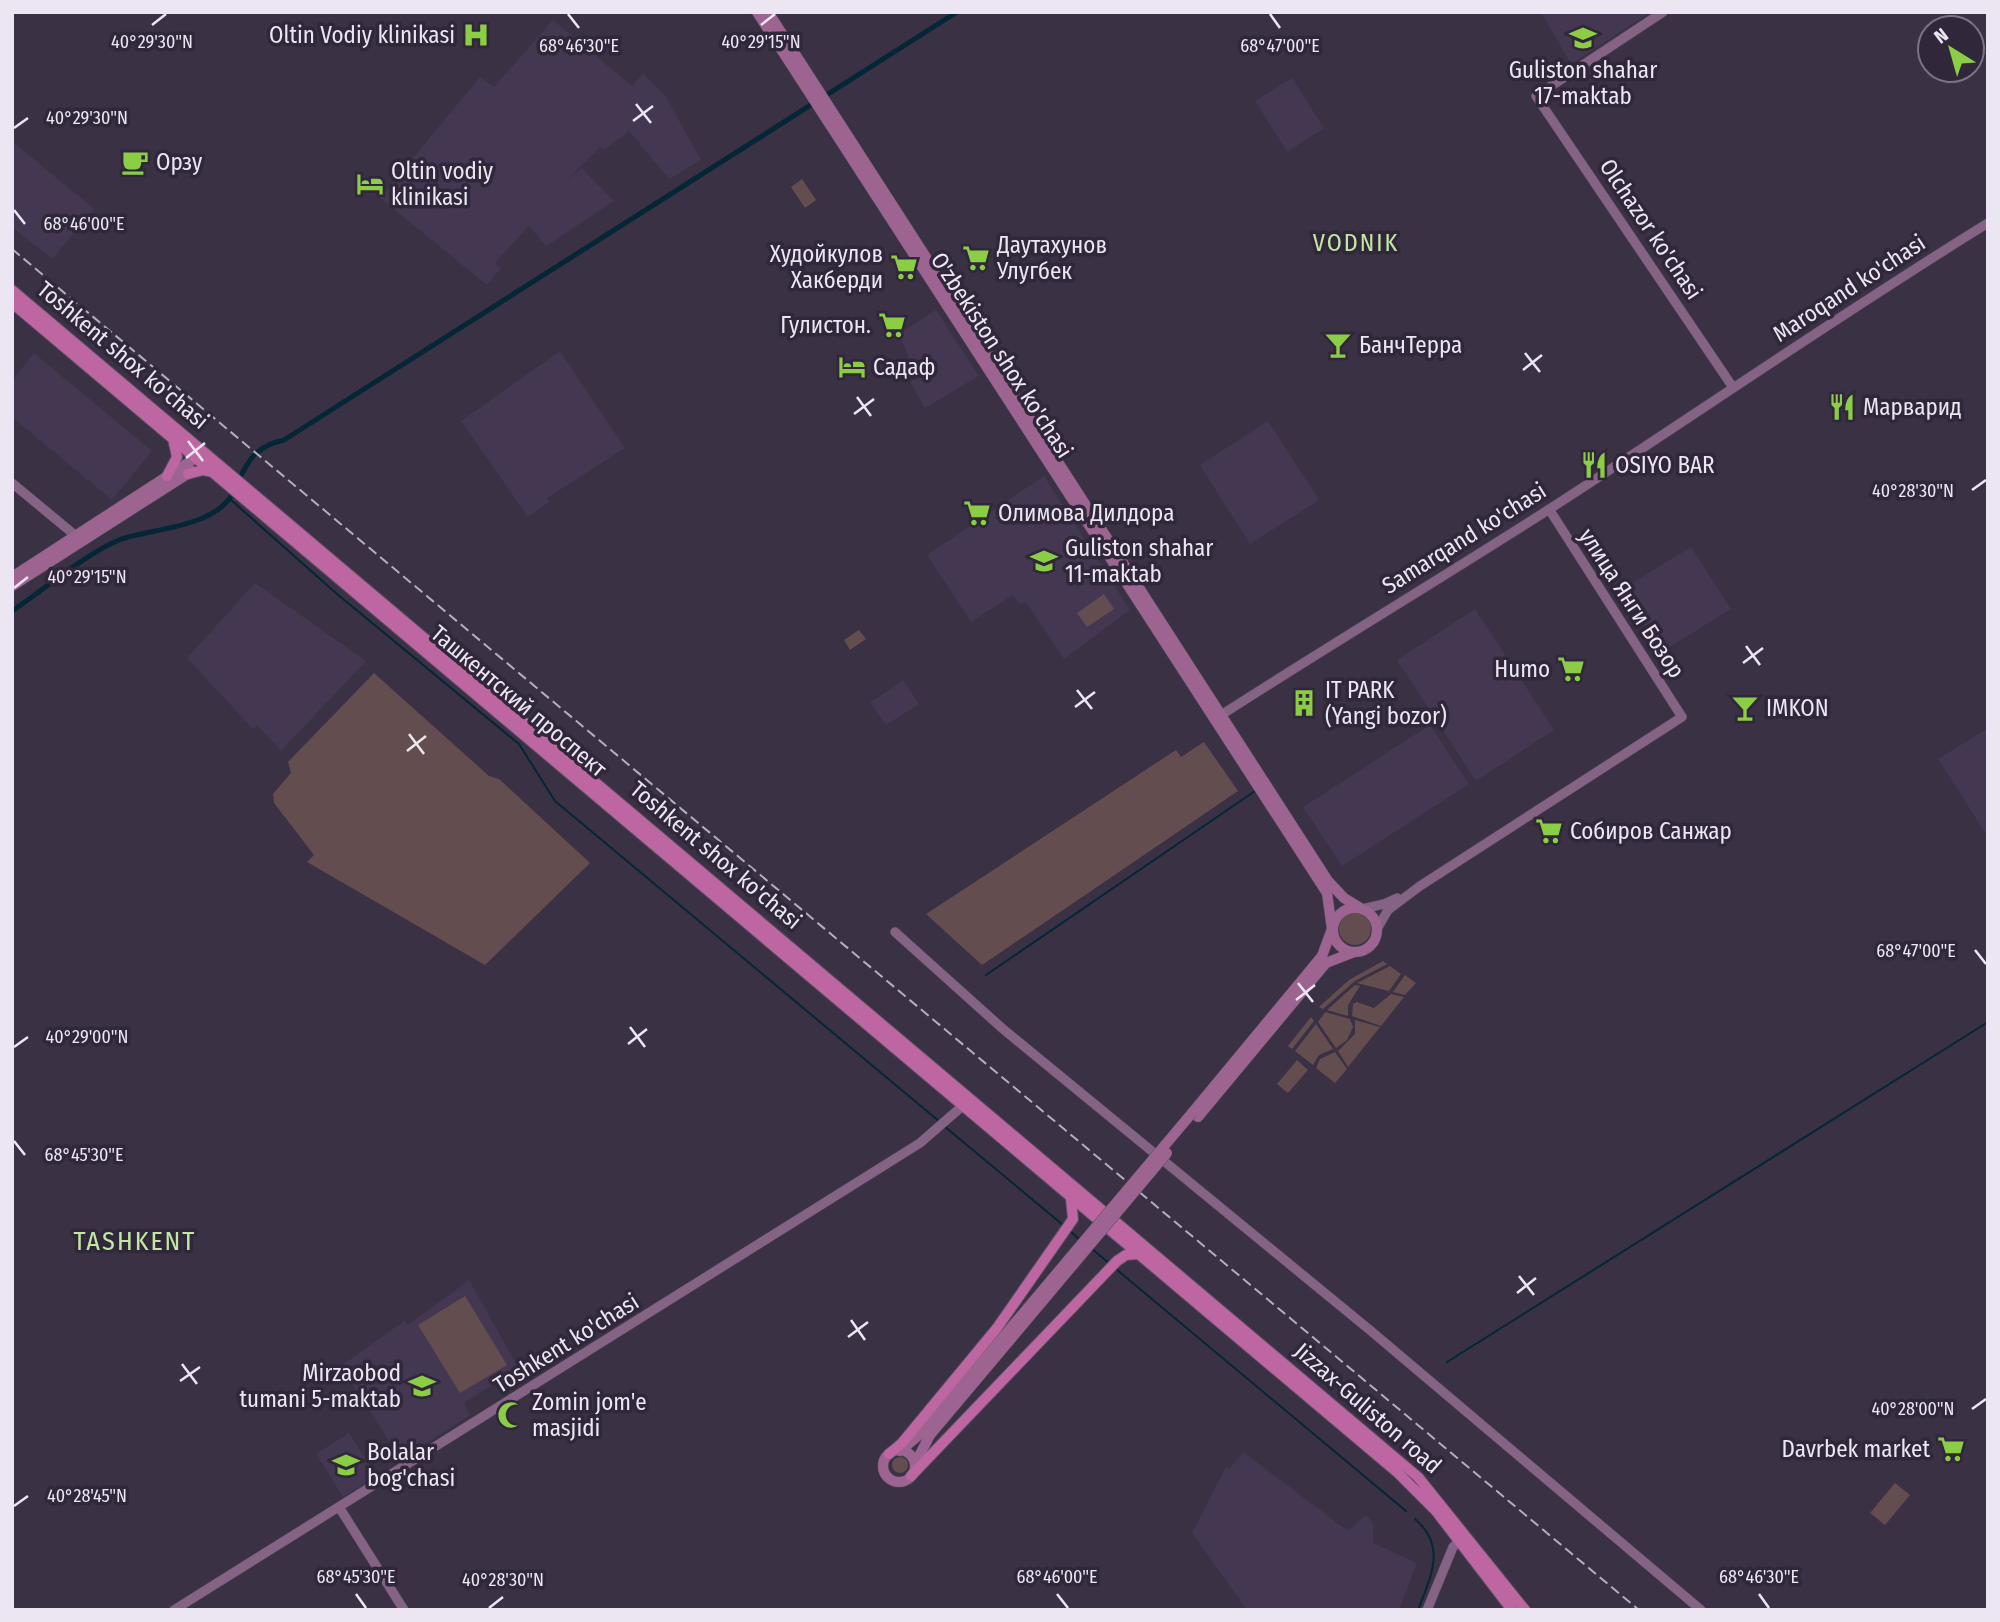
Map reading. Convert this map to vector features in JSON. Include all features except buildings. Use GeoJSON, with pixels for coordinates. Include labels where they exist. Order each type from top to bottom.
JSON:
{"type":"FeatureCollection","features":[{"type":"Feature","properties":{"kind":"highway","name":"Toshkent shox ko'chasi"},"geometry":{"type":"LineString","coordinates":[[12,290],[175,432]]}},
{"type":"Feature","properties":{"kind":"highway","name":"Toshkent shox ko'chasi"},"geometry":{"type":"LineString","coordinates":[[12,303],[175,432]]}},
{"type":"Feature","properties":{"kind":"highway"},"geometry":{"type":"LineString","coordinates":[[175,432],[218,474]]}},
{"type":"Feature","properties":{"kind":"highway"},"geometry":{"type":"LineString","coordinates":[[167,476],[177,457],[175,432]]}},
{"type":"Feature","properties":{"kind":"highway"},"geometry":{"type":"LineString","coordinates":[[202,457],[238,484]]}},
{"type":"Feature","properties":{"kind":"highway"},"geometry":{"type":"LineString","coordinates":[[188,474],[203,470],[238,484]]}},
{"type":"Feature","properties":{"kind":"highway","name":"Ташкентский проспект"},"geometry":{"type":"LineString","coordinates":[[238,484],[966,1103]]}},
{"type":"Feature","properties":{"kind":"highway"},"geometry":{"type":"LineString","coordinates":[[966,1103],[1069,1197],[1138,1254],[1162,1268]]}},
{"type":"Feature","properties":{"kind":"highway"},"geometry":{"type":"LineString","coordinates":[[966,1103],[1162,1268]]}},
{"type":"Feature","properties":{"kind":"highway"},"geometry":{"type":"LineString","coordinates":[[895,1452],[997,1328],[1064,1233],[1074,1210],[1069,1197]]}},
{"type":"Feature","properties":{"kind":"highway"},"geometry":{"type":"LineString","coordinates":[[911,1476],[1117,1261],[1126,1255],[1138,1254]]}},
{"type":"Feature","properties":{"kind":"highway","name":"Jizzax-Guliston road"},"geometry":{"type":"LineString","coordinates":[[1162,1268],[1427,1501],[1512,1610]]}},
{"type":"Feature","properties":{"kind":"highway","name":"Jizzax-Guliston road"},"geometry":{"type":"LineString","coordinates":[[1162,1268],[1418,1477],[1525,1610]]}},
{"type":"Feature","properties":{"kind":"main road","name":"O'zbekiston shox ko'chasi"},"geometry":{"type":"LineString","coordinates":[[757,12],[825,108],[1217,718],[1270,796]]}},
{"type":"Feature","properties":{"kind":"main road","name":"O'zbekiston shox ko'chasi"},"geometry":{"type":"LineString","coordinates":[[768,12],[815,94]]}},
{"type":"Feature","properties":{"kind":"main road"},"geometry":{"type":"LineString","coordinates":[[12,586],[188,474],[202,457]]}},
{"type":"Feature","properties":{"kind":"main road"},"geometry":{"type":"LineString","coordinates":[[12,577],[167,476],[202,457]]}},
{"type":"Feature","properties":{"kind":"main road"},"geometry":{"type":"LineString","coordinates":[[1071,1263],[924,1431],[895,1452],[884,1464],[889,1478],[900,1482],[911,1476],[930,1435],[1195,1115],[1326,963],[1369,947],[1377,929],[1374,918],[1333,887],[1270,796]]}},
{"type":"Feature","properties":{"kind":"main road"},"geometry":{"type":"LineString","coordinates":[[1270,796],[1324,886],[1332,908],[1332,929],[1338,945],[1354,952]]}},
{"type":"Feature","properties":{"kind":"main road"},"geometry":{"type":"LineString","coordinates":[[1195,1115],[1322,956],[1342,911],[1362,909]]}},
{"type":"Feature","properties":{"kind":"main road"},"geometry":{"type":"LineString","coordinates":[[895,1452],[911,1456],[915,1464]]}},
{"type":"Feature","properties":{"kind":"street","name":"Olchazor ko'chasi"},"geometry":{"type":"LineString","coordinates":[[1662,12],[1536,96],[1732,386]]}},
{"type":"Feature","properties":{"kind":"street","name":"Maroqand ko'chasi"},"geometry":{"type":"LineString","coordinates":[[1732,386],[1988,223]]}},
{"type":"Feature","properties":{"kind":"street","name":"Samarqand ko'chasi"},"geometry":{"type":"LineString","coordinates":[[1217,718],[1367,620],[1549,509],[1732,386]]}},
{"type":"Feature","properties":{"kind":"street"},"geometry":{"type":"LineString","coordinates":[[12,483],[76,536]]}},
{"type":"Feature","properties":{"kind":"street","name":"улица Янги Бозор"},"geometry":{"type":"LineString","coordinates":[[1420,886],[1682,717],[1549,509]]}},
{"type":"Feature","properties":{"kind":"street"},"geometry":{"type":"LineString","coordinates":[[1362,909],[1384,904],[1420,886]]}},
{"type":"Feature","properties":{"kind":"street"},"geometry":{"type":"LineString","coordinates":[[1377,929],[1388,910],[1420,886]]}},
{"type":"Feature","properties":{"kind":"street"},"geometry":{"type":"LineString","coordinates":[[895,932],[1003,1029],[1221,1207],[1701,1610]]}},
{"type":"Feature","properties":{"kind":"street","name":"Toshkent ko'chasi"},"geometry":{"type":"LineString","coordinates":[[174,1610],[940,1128],[966,1103]]}},
{"type":"Feature","properties":{"kind":"street"},"geometry":{"type":"LineString","coordinates":[[339,1507],[404,1610]]}},
{"type":"Feature","properties":{"kind":"street"},"geometry":{"type":"LineString","coordinates":[[1427,1610],[1453,1546],[1459,1541]]}},
{"type":"Feature","properties":{"kind":"shaded area","name":"Guliston shahar 17-maktab"},"geometry":{"type":"Polygon","coordinates":[[[1541,12],[1651,12],[1571,64],[1541,12]]]}},
{"type":"Feature","properties":{"kind":"shaded area"},"geometry":{"type":"Polygon","coordinates":[[[553,20],[632,86],[643,74],[666,97],[701,160],[669,179],[629,131],[604,150],[600,147],[566,181],[582,168],[614,201],[546,246],[529,226],[495,263],[501,268],[487,285],[380,198],[480,77],[494,87],[553,20]]]}},
{"type":"Feature","properties":{"kind":"shaded area"},"geometry":{"type":"Polygon","coordinates":[[[1292,78],[1324,128],[1287,152],[1255,101],[1292,78]]]}},
{"type":"Feature","properties":{"kind":"shaded area"},"geometry":{"type":"Polygon","coordinates":[[[12,141],[94,209],[52,259],[12,227],[12,141]]]}},
{"type":"Feature","properties":{"kind":"shaded area"},"geometry":{"type":"Polygon","coordinates":[[[802,179],[816,200],[805,208],[791,187],[802,179]]]}},
{"type":"Feature","properties":{"kind":"shaded area"},"geometry":{"type":"Polygon","coordinates":[[[936,310],[979,376],[925,408],[910,382],[917,378],[899,334],[936,310]]]}},
{"type":"Feature","properties":{"kind":"shaded area"},"geometry":{"type":"Polygon","coordinates":[[[560,351],[625,448],[547,498],[549,502],[528,517],[461,421],[560,351]]]}},
{"type":"Feature","properties":{"kind":"shaded area"},"geometry":{"type":"Polygon","coordinates":[[[34,353],[152,451],[112,500],[12,417],[12,381],[34,353]]]}},
{"type":"Feature","properties":{"kind":"shaded area"},"geometry":{"type":"Polygon","coordinates":[[[1268,421],[1319,500],[1250,544],[1200,465],[1268,421]]]}},
{"type":"Feature","properties":{"kind":"shaded area","name":"Guliston shahar 11-maktab"},"geometry":{"type":"Polygon","coordinates":[[[1044,476],[1130,610],[1064,659],[1026,602],[1019,604],[1013,595],[971,622],[927,555],[1044,476]]]}},
{"type":"Feature","properties":{"kind":"shaded area"},"geometry":{"type":"Polygon","coordinates":[[[1691,547],[1731,609],[1662,652],[1622,589],[1691,547]]]}},
{"type":"Feature","properties":{"kind":"shaded area"},"geometry":{"type":"Polygon","coordinates":[[[255,583],[366,661],[281,751],[257,725],[253,729],[187,658],[255,583]]]}},
{"type":"Feature","properties":{"kind":"shaded area"},"geometry":{"type":"Polygon","coordinates":[[[1104,594],[1114,609],[1087,627],[1077,613],[1104,594]]]}},
{"type":"Feature","properties":{"kind":"shaded area"},"geometry":{"type":"Polygon","coordinates":[[[1475,609],[1554,730],[1476,781],[1397,660],[1475,609]]]}},
{"type":"Feature","properties":{"kind":"shaded area"},"geometry":{"type":"Polygon","coordinates":[[[859,630],[866,639],[850,650],[844,640],[859,630]]]}},
{"type":"Feature","properties":{"kind":"shaded area"},"geometry":{"type":"Polygon","coordinates":[[[374,673],[489,776],[499,779],[590,863],[485,965],[307,862],[314,855],[274,803],[273,794],[291,773],[288,762],[374,673]]]}},
{"type":"Feature","properties":{"kind":"shaded area"},"geometry":{"type":"Polygon","coordinates":[[[903,680],[919,704],[886,725],[870,703],[903,680]]]}},
{"type":"Feature","properties":{"kind":"shaded area"},"geometry":{"type":"Polygon","coordinates":[[[1430,725],[1469,784],[1342,866],[1303,807],[1430,725]]]}},
{"type":"Feature","properties":{"kind":"shaded area"},"geometry":{"type":"Polygon","coordinates":[[[1988,728],[1988,837],[1938,759],[1988,728]]]}},
{"type":"Feature","properties":{"kind":"shaded area"},"geometry":{"type":"Polygon","coordinates":[[[1204,742],[1238,791],[982,965],[926,914],[1176,750],[1181,757],[1204,742]]]}},
{"type":"Feature","properties":{"kind":"shaded area"},"geometry":{"type":"Polygon","coordinates":[[[1355,913],[1367,917],[1371,929],[1367,941],[1355,945],[1343,941],[1339,929],[1343,917],[1355,913]]]}},
{"type":"Feature","properties":{"kind":"shaded area"},"geometry":{"type":"Polygon","coordinates":[[[1383,961],[1387,964],[1355,981],[1323,1009],[1319,1007],[1349,980],[1383,961]]]}},
{"type":"Feature","properties":{"kind":"shaded area"},"geometry":{"type":"Polygon","coordinates":[[[1390,966],[1401,974],[1389,991],[1357,983],[1390,966]]]}},
{"type":"Feature","properties":{"kind":"shaded area"},"geometry":{"type":"Polygon","coordinates":[[[1405,975],[1416,983],[1405,995],[1393,992],[1405,975]]]}},
{"type":"Feature","properties":{"kind":"shaded area"},"geometry":{"type":"Polygon","coordinates":[[[1355,985],[1360,986],[1348,1005],[1348,1016],[1327,1010],[1355,985]]]}},
{"type":"Feature","properties":{"kind":"shaded area"},"geometry":{"type":"Polygon","coordinates":[[[1391,994],[1404,997],[1381,1026],[1352,1016],[1353,1004],[1357,1002],[1374,1008],[1391,994]]]}},
{"type":"Feature","properties":{"kind":"shaded area"},"geometry":{"type":"Polygon","coordinates":[[[1325,1012],[1350,1019],[1353,1027],[1347,1040],[1336,1048],[1318,1022],[1325,1012]]]}},
{"type":"Feature","properties":{"kind":"shaded area"},"geometry":{"type":"Polygon","coordinates":[[[1311,1017],[1314,1021],[1292,1049],[1288,1046],[1311,1017]]]}},
{"type":"Feature","properties":{"kind":"shaded area"},"geometry":{"type":"Polygon","coordinates":[[[1355,1020],[1380,1027],[1348,1067],[1338,1051],[1355,1034],[1355,1020]]]}},
{"type":"Feature","properties":{"kind":"shaded area"},"geometry":{"type":"Polygon","coordinates":[[[1316,1024],[1333,1049],[1319,1055],[1313,1065],[1295,1051],[1316,1024]]]}},
{"type":"Feature","properties":{"kind":"shaded area"},"geometry":{"type":"Polygon","coordinates":[[[1335,1052],[1347,1069],[1335,1083],[1316,1068],[1320,1059],[1335,1052]]]}},
{"type":"Feature","properties":{"kind":"shaded area"},"geometry":{"type":"Polygon","coordinates":[[[1297,1060],[1308,1070],[1288,1093],[1277,1084],[1297,1060]]]}},
{"type":"Feature","properties":{"kind":"shaded area","name":"Mirzaobod tumani 5-maktab"},"geometry":{"type":"Polygon","coordinates":[[[469,1280],[519,1369],[464,1403],[470,1415],[401,1460],[341,1366],[404,1321],[408,1325],[469,1280]]]}},
{"type":"Feature","properties":{"kind":"shaded area"},"geometry":{"type":"Polygon","coordinates":[[[465,1296],[507,1365],[460,1393],[418,1325],[465,1296]]]}},
{"type":"Feature","properties":{"kind":"shaded area","name":"Bolalar bog'chasi"},"geometry":{"type":"Polygon","coordinates":[[[349,1433],[377,1476],[343,1497],[316,1454],[349,1433]]]}},
{"type":"Feature","properties":{"kind":"shaded area"},"geometry":{"type":"Polygon","coordinates":[[[1243,1452],[1348,1531],[1365,1515],[1373,1522],[1373,1543],[1417,1563],[1399,1610],[1247,1610],[1192,1533],[1226,1467],[1229,1469],[1243,1452]]]}},
{"type":"Feature","properties":{"kind":"shaded area"},"geometry":{"type":"Polygon","coordinates":[[[900,1457],[906,1459],[906,1471],[900,1473],[894,1471],[892,1465],[894,1459],[900,1457]]]}},
{"type":"Feature","properties":{"kind":"shaded area"},"geometry":{"type":"Polygon","coordinates":[[[1895,1483],[1910,1495],[1885,1525],[1870,1513],[1895,1483]]]}},
{"type":"Feature","properties":{"kind":"waterway"},"geometry":{"type":"LineString","coordinates":[[238,482],[250,460],[260,450],[284,440],[957,12]]}},
{"type":"Feature","properties":{"kind":"waterway"},"geometry":{"type":"LineString","coordinates":[[12,611],[106,546],[133,536],[199,520],[214,513],[226,503],[234,491]]}},
{"type":"Feature","properties":{"kind":"waterway"},"geometry":{"type":"LineString","coordinates":[[230,499],[337,594],[519,744],[555,801],[940,1122]]}},
{"type":"Feature","properties":{"kind":"waterway"},"geometry":{"type":"LineString","coordinates":[[986,975],[1255,791]]}},
{"type":"Feature","properties":{"kind":"waterway"},"geometry":{"type":"LineString","coordinates":[[1447,1362],[1988,1022]]}},
{"type":"Feature","properties":{"kind":"waterway"},"geometry":{"type":"LineString","coordinates":[[944,1126],[1063,1225]]}},
{"type":"Feature","properties":{"kind":"waterway"},"geometry":{"type":"LineString","coordinates":[[1070,1231],[1079,1239]]}},
{"type":"Feature","properties":{"kind":"waterway"},"geometry":{"type":"LineString","coordinates":[[1092,1249],[1109,1263]]}},
{"type":"Feature","properties":{"kind":"waterway"},"geometry":{"type":"LineString","coordinates":[[1116,1269],[1406,1511]]}},
{"type":"Feature","properties":{"kind":"waterway"},"geometry":{"type":"LineString","coordinates":[[1415,1519],[1425,1529],[1433,1551],[1428,1585],[1418,1610]]}},
{"type":"Feature","properties":{"kind":"railway"},"geometry":{"type":"LineString","coordinates":[[12,249],[1639,1610]]}},
{"type":"Feature","properties":{"kind":"place","name":"Oltin Vodiy klinikasi"},"geometry":{"type":"Point","coordinates":[476,35]}},
{"type":"Feature","properties":{"kind":"place","name":"Guliston shahar 17-maktab"},"geometry":{"type":"Point","coordinates":[1583,38]}},
{"type":"Feature","properties":{"kind":"place","name":"Орзу"},"geometry":{"type":"Point","coordinates":[135,162]}},
{"type":"Feature","properties":{"kind":"place","name":"Oltin vodiy klinikasi"},"geometry":{"type":"Point","coordinates":[370,184]}},
{"type":"Feature","properties":{"kind":"place","name":"Даутахунов Улугбек"},"geometry":{"type":"Point","coordinates":[976,258]}},
{"type":"Feature","properties":{"kind":"place","name":"Худойкулов Хакберди"},"geometry":{"type":"Point","coordinates":[904,267]}},
{"type":"Feature","properties":{"kind":"place","name":"Гулистон."},"geometry":{"type":"Point","coordinates":[892,325]}},
{"type":"Feature","properties":{"kind":"place","name":"БанчТерра"},"geometry":{"type":"Point","coordinates":[1338,345]}},
{"type":"Feature","properties":{"kind":"place","name":"Садаф"},"geometry":{"type":"Point","coordinates":[852,367]}},
{"type":"Feature","properties":{"kind":"place","name":"Марварид"},"geometry":{"type":"Point","coordinates":[1842,407]}},
{"type":"Feature","properties":{"kind":"place","name":"OSIYO BAR"},"geometry":{"type":"Point","coordinates":[1594,465]}},
{"type":"Feature","properties":{"kind":"place","name":"Олимова Дилдора"},"geometry":{"type":"Point","coordinates":[977,513]}},
{"type":"Feature","properties":{"kind":"place","name":"Guliston shahar 11-maktab"},"geometry":{"type":"Point","coordinates":[1044,561]}},
{"type":"Feature","properties":{"kind":"place","name":"Humo"},"geometry":{"type":"Point","coordinates":[1571,669]}},
{"type":"Feature","properties":{"kind":"place","name":"IT PARK (Yangi bozor)"},"geometry":{"type":"Point","coordinates":[1304,703]}},
{"type":"Feature","properties":{"kind":"place","name":"IMKON"},"geometry":{"type":"Point","coordinates":[1745,708]}},
{"type":"Feature","properties":{"kind":"place","name":"Собиров Санжар"},"geometry":{"type":"Point","coordinates":[1549,831]}},
{"type":"Feature","properties":{"kind":"place","name":"Mirzaobod tumani 5-maktab"},"geometry":{"type":"Point","coordinates":[422,1386]}},
{"type":"Feature","properties":{"kind":"place","name":"Zomin jom'e masjidi"},"geometry":{"type":"Point","coordinates":[511,1415]}},
{"type":"Feature","properties":{"kind":"place","name":"Davrbek market"},"geometry":{"type":"Point","coordinates":[1951,1449]}},
{"type":"Feature","properties":{"kind":"place","name":"Bolalar bog'chasi"},"geometry":{"type":"Point","coordinates":[346,1465]}},
{"type":"Feature","properties":{"kind":"district","name":"VODNIK"},"geometry":{"type":"Point","coordinates":[1356,243]}},
{"type":"Feature","properties":{"kind":"district","name":"TASHKENT"},"geometry":{"type":"Point","coordinates":[135,1241]}}]}
